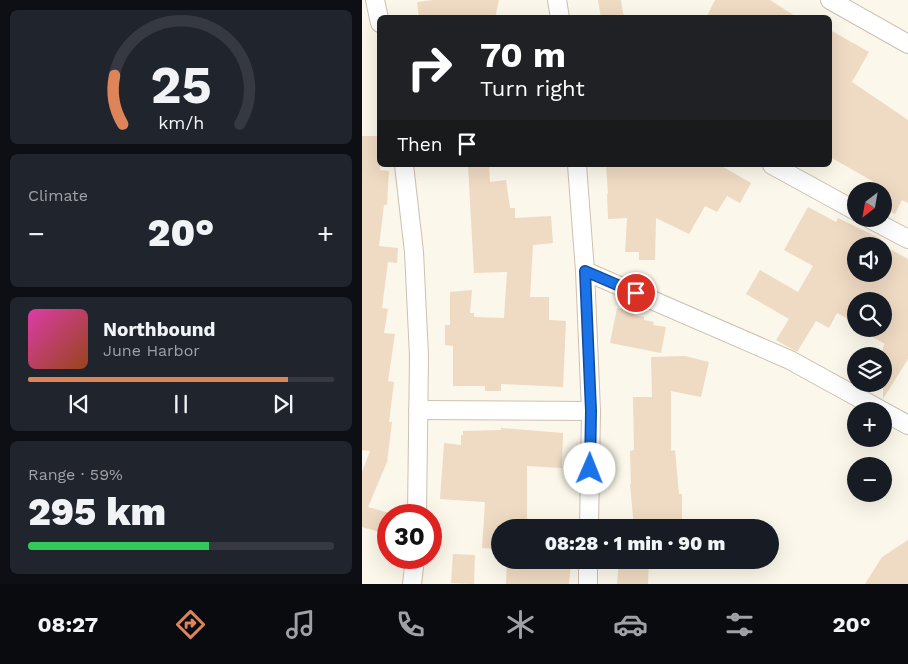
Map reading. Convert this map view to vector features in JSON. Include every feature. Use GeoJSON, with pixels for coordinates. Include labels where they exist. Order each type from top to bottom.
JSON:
{"type":"FeatureCollection","features":[{"type":"Feature","properties":{"kind":"street"},"geometry":{"type":"LineString","coordinates":[[375,0],[378,15]]}},
{"type":"Feature","properties":{"kind":"street"},"geometry":{"type":"LineString","coordinates":[[557,0],[560,15]]}},
{"type":"Feature","properties":{"kind":"street"},"geometry":{"type":"LineString","coordinates":[[830,0],[908,44]]}},
{"type":"Feature","properties":{"kind":"street"},"geometry":{"type":"LineString","coordinates":[[404,167],[414,252],[419,356],[417,504]]}},
{"type":"Feature","properties":{"kind":"street"},"geometry":{"type":"LineString","coordinates":[[577,167],[585,271],[591,411],[589,519]]}},
{"type":"Feature","properties":{"kind":"street"},"geometry":{"type":"LineString","coordinates":[[776,167],[847,206]]}},
{"type":"Feature","properties":{"kind":"street"},"geometry":{"type":"LineString","coordinates":[[887,228],[908,239]]}},
{"type":"Feature","properties":{"kind":"street"},"geometry":{"type":"LineString","coordinates":[[585,271],[790,360],[908,424]]}},
{"type":"Feature","properties":{"kind":"street"},"geometry":{"type":"LineString","coordinates":[[418,410],[591,411]]}},
{"type":"Feature","properties":{"kind":"street"},"geometry":{"type":"LineString","coordinates":[[412,584],[414,569]]}},
{"type":"Feature","properties":{"kind":"street"},"geometry":{"type":"LineString","coordinates":[[588,569],[588,584]]}},
{"type":"Feature","properties":{"kind":"building"},"geometry":{"type":"Polygon","coordinates":[[[433,0],[499,0],[496,15],[419,15],[417,2],[433,0]]]}},
{"type":"Feature","properties":{"kind":"building"},"geometry":{"type":"Polygon","coordinates":[[[598,0],[621,0],[624,15],[600,15],[598,0]]]}},
{"type":"Feature","properties":{"kind":"building"},"geometry":{"type":"Polygon","coordinates":[[[715,0],[770,0],[793,15],[708,15],[715,0]]]}},
{"type":"Feature","properties":{"kind":"building"},"geometry":{"type":"Polygon","coordinates":[[[832,31],[869,52],[852,82],[908,120],[908,203],[902,200],[895,214],[892,212],[892,182],[874,182],[832,158],[832,31]]]}},
{"type":"Feature","properties":{"kind":"building"},"geometry":{"type":"Polygon","coordinates":[[[362,136],[377,136],[377,167],[380,167],[380,170],[389,171],[387,205],[384,205],[379,246],[398,248],[397,263],[388,262],[382,308],[388,309],[384,333],[395,334],[388,381],[394,382],[387,462],[368,507],[377,510],[377,531],[362,527],[362,472],[370,451],[362,450],[362,136]]]}},
{"type":"Feature","properties":{"kind":"building"},"geometry":{"type":"Polygon","coordinates":[[[468,167],[489,167],[490,182],[506,180],[510,208],[515,208],[515,218],[551,216],[553,243],[533,245],[530,297],[549,297],[549,320],[566,321],[563,387],[501,384],[501,391],[485,391],[485,386],[453,386],[453,346],[445,345],[445,325],[450,325],[450,292],[472,290],[470,313],[474,313],[474,317],[504,318],[507,272],[474,273],[468,167]]]}},
{"type":"Feature","properties":{"kind":"building"},"geometry":{"type":"Polygon","coordinates":[[[606,167],[723,167],[751,183],[740,203],[727,196],[717,212],[705,206],[689,234],[656,218],[655,260],[639,260],[639,252],[625,252],[627,218],[608,219],[606,167]]]}},
{"type":"Feature","properties":{"kind":"building"},"geometry":{"type":"Polygon","coordinates":[[[808,207],[836,222],[838,218],[847,222],[847,228],[858,228],[877,237],[847,237],[847,282],[892,282],[892,250],[908,259],[908,359],[892,385],[892,347],[883,347],[885,344],[873,337],[892,337],[892,292],[847,292],[847,318],[837,313],[829,328],[816,321],[797,352],[776,340],[789,319],[746,294],[760,270],[798,292],[813,266],[784,250],[808,207]]]}},
{"type":"Feature","properties":{"kind":"building"},"geometry":{"type":"Polygon","coordinates":[[[617,308],[635,311],[634,315],[654,322],[653,325],[666,327],[661,353],[610,343],[617,308]]]}},
{"type":"Feature","properties":{"kind":"building"},"geometry":{"type":"Polygon","coordinates":[[[685,356],[709,362],[701,397],[671,391],[671,451],[675,450],[679,494],[682,494],[682,519],[633,519],[630,484],[630,451],[634,450],[633,397],[652,397],[651,357],[685,356]]]}},
{"type":"Feature","properties":{"kind":"building"},"geometry":{"type":"Polygon","coordinates":[[[501,428],[563,433],[562,468],[527,466],[527,519],[491,519],[491,548],[482,548],[485,503],[440,499],[444,443],[461,445],[463,431],[501,430],[501,428]]]}},
{"type":"Feature","properties":{"kind":"building"},"geometry":{"type":"Polygon","coordinates":[[[908,540],[908,584],[865,584],[882,557],[908,540]]]}},
{"type":"Feature","properties":{"kind":"building"},"geometry":{"type":"Polygon","coordinates":[[[453,554],[475,555],[474,584],[451,583],[453,554]]]}},
{"type":"Feature","properties":{"kind":"building"},"geometry":{"type":"Polygon","coordinates":[[[507,569],[570,569],[569,584],[506,584],[507,569]]]}},
{"type":"Feature","properties":{"kind":"building"},"geometry":{"type":"Polygon","coordinates":[[[618,569],[649,569],[648,584],[617,584],[618,569]]]}},
{"type":"Feature","properties":{"kind":"route"},"geometry":{"type":"LineString","coordinates":[[590,469],[591,411],[585,271],[636,293]]}}]}
